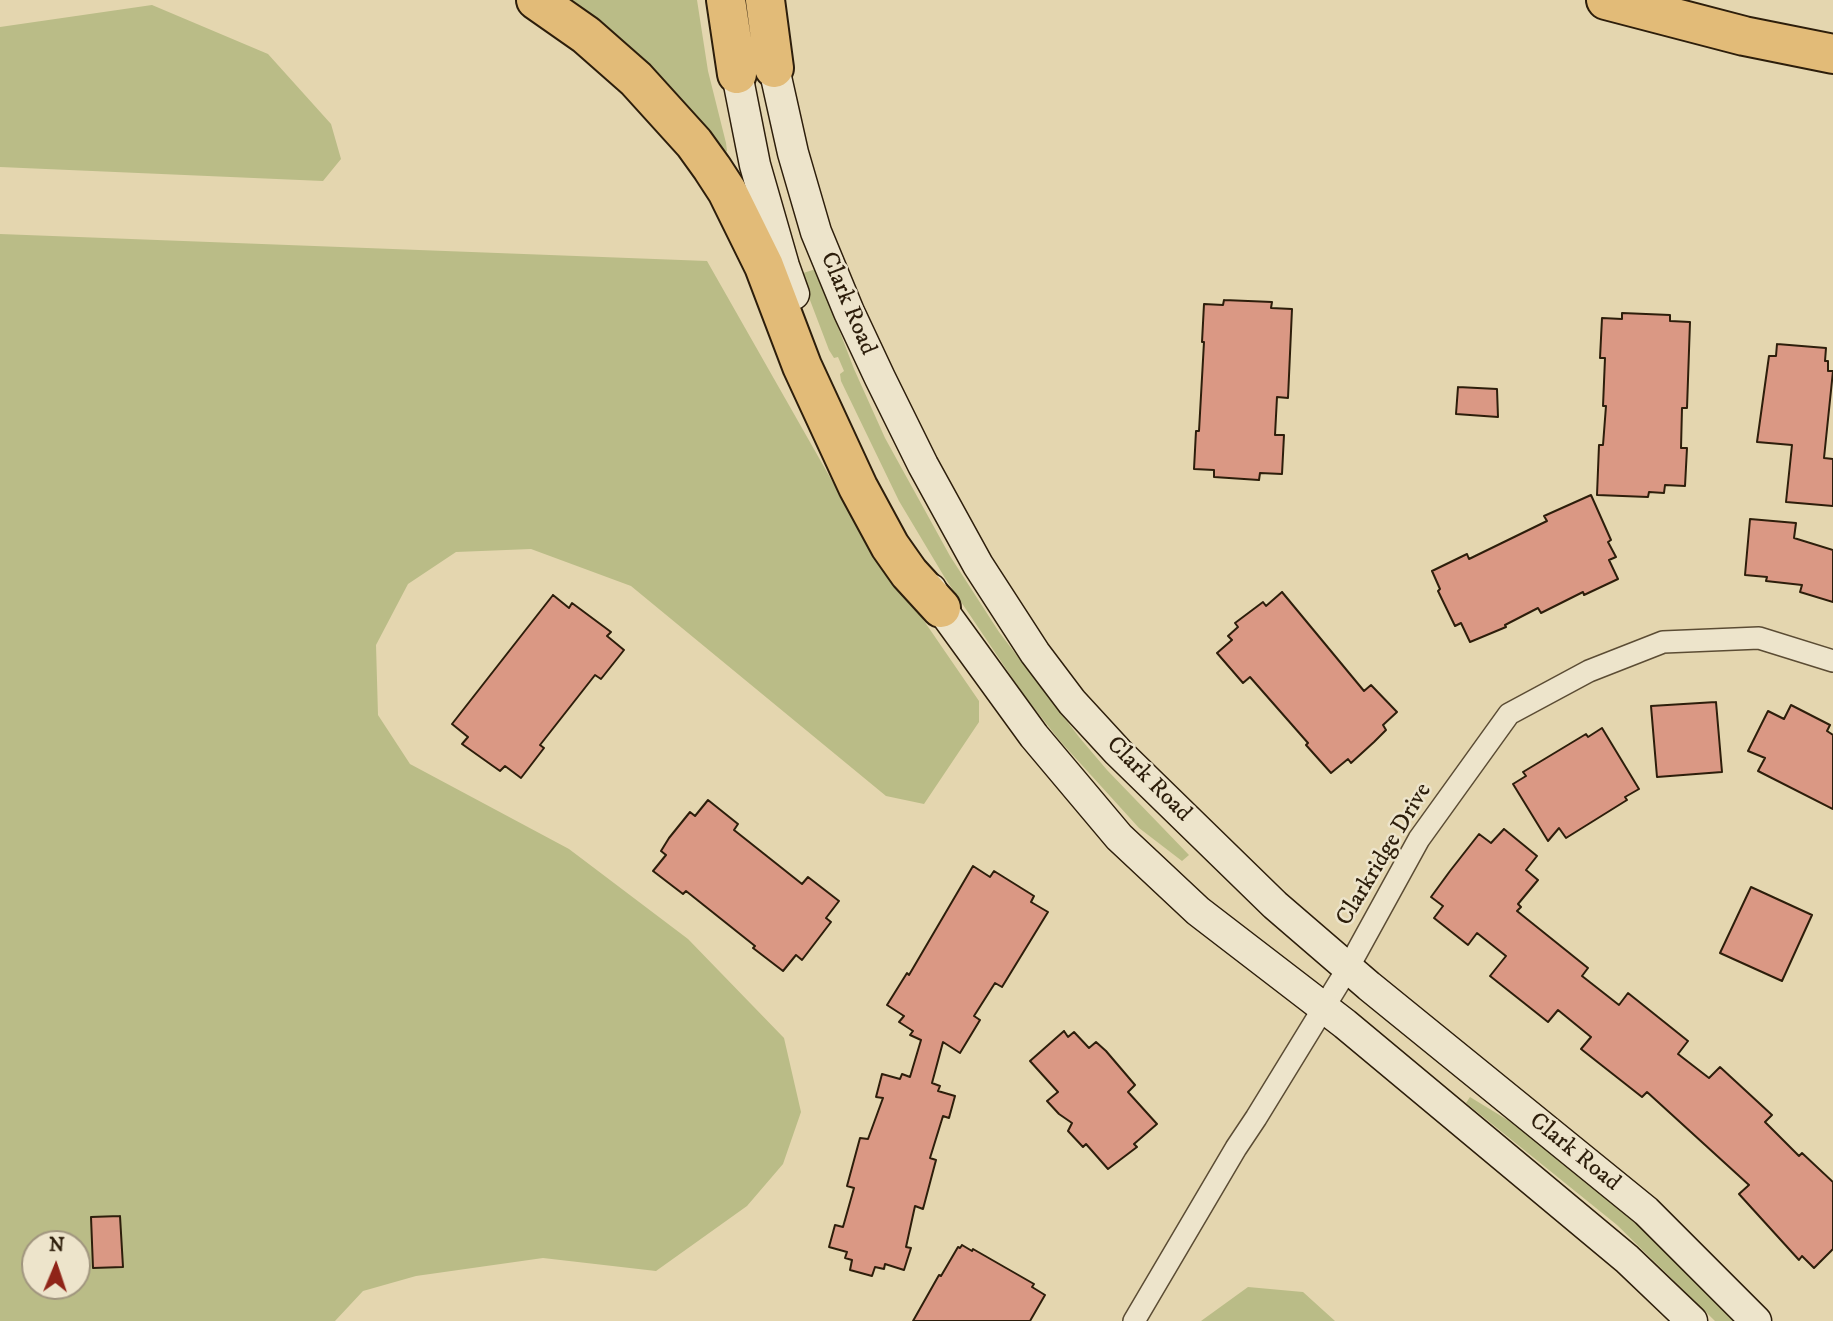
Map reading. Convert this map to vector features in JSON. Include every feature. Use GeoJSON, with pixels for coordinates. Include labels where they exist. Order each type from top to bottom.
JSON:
{"type":"FeatureCollection","features":[{"type":"Feature","properties":{"kind":"highway"},"geometry":{"type":"LineString","coordinates":[[536,0],[586,35],[659,102],[694,143],[727,191],[764,266],[811,388],[864,500],[909,573],[942,608]]}},
{"type":"Feature","properties":{"kind":"highway"},"geometry":{"type":"LineString","coordinates":[[726,0],[737,74]]}},
{"type":"Feature","properties":{"kind":"highway"},"geometry":{"type":"LineString","coordinates":[[765,0],[774,68]]}},
{"type":"Feature","properties":{"kind":"highway"},"geometry":{"type":"LineString","coordinates":[[1606,0],[1744,36],[1833,54]]}},
{"type":"Feature","properties":{"kind":"main road","name":"Clark Road"},"geometry":{"type":"LineString","coordinates":[[774,68],[793,153],[816,232],[849,312],[923,465],[978,565],[1035,653],[1081,712],[1118,752],[1275,905],[1348,968],[1646,1211],[1756,1321]]}},
{"type":"Feature","properties":{"kind":"main road","name":"Clark Road"},"geometry":{"type":"LineString","coordinates":[[737,74],[755,165],[784,266],[839,406],[884,503],[942,608],[1034,736],[1119,836],[1198,911],[1324,1007],[1626,1259],[1692,1321]]}},
{"type":"Feature","properties":{"kind":"street","name":"Clarkridge Drive"},"geometry":{"type":"LineString","coordinates":[[1134,1321],[1236,1147],[1348,968],[1419,839],[1509,714],[1589,671],[1663,642],[1759,638],[1833,661]]}},
{"type":"Feature","properties":{"kind":"green space"},"geometry":{"type":"Polygon","coordinates":[[[561,0],[697,0],[708,71],[727,151],[724,154],[561,0]]]}},
{"type":"Feature","properties":{"kind":"green space"},"geometry":{"type":"Polygon","coordinates":[[[152,5],[268,54],[331,124],[341,159],[323,181],[0,167],[0,27],[152,5]]]}},
{"type":"Feature","properties":{"kind":"green space"},"geometry":{"type":"Polygon","coordinates":[[[0,234],[707,261],[852,516],[979,701],[979,722],[924,804],[886,796],[631,586],[531,549],[456,552],[408,584],[376,645],[378,715],[410,764],[569,849],[688,939],[784,1038],[801,1112],[783,1164],[747,1206],[656,1271],[543,1258],[416,1276],[363,1291],[335,1321],[0,1321],[0,234]]]}},
{"type":"Feature","properties":{"kind":"green space"},"geometry":{"type":"Polygon","coordinates":[[[816,269],[854,369],[885,438],[950,556],[999,632],[1079,737],[1189,855],[1182,861],[1139,828],[1060,741],[1023,694],[945,578],[899,501],[841,381],[840,374],[844,371],[838,357],[834,358],[829,350],[800,274],[816,269]]]}},
{"type":"Feature","properties":{"kind":"green space"},"geometry":{"type":"Polygon","coordinates":[[[1470,1097],[1524,1130],[1645,1229],[1735,1321],[1715,1321],[1617,1225],[1466,1103],[1470,1097]]]}},
{"type":"Feature","properties":{"kind":"green space"},"geometry":{"type":"Polygon","coordinates":[[[1248,1287],[1303,1292],[1335,1321],[1201,1321],[1248,1287]]]}},
{"type":"Feature","properties":{"kind":"building"},"geometry":{"type":"Polygon","coordinates":[[[1224,300],[1272,302],[1271,308],[1292,309],[1288,398],[1277,397],[1275,435],[1284,435],[1282,474],[1260,473],[1259,480],[1214,477],[1214,470],[1194,469],[1196,431],[1199,431],[1204,304],[1223,305],[1224,300]]]}},
{"type":"Feature","properties":{"kind":"building"},"geometry":{"type":"Polygon","coordinates":[[[1622,313],[1670,315],[1670,321],[1690,322],[1687,408],[1682,408],[1681,448],[1687,448],[1685,486],[1665,485],[1664,493],[1649,492],[1648,497],[1597,495],[1599,445],[1603,445],[1606,406],[1603,406],[1605,358],[1600,358],[1602,318],[1622,319],[1622,313]]]}},
{"type":"Feature","properties":{"kind":"building"},"geometry":{"type":"Polygon","coordinates":[[[1777,344],[1826,348],[1825,361],[1828,361],[1828,371],[1833,371],[1824,458],[1833,459],[1833,506],[1786,502],[1792,445],[1757,442],[1769,356],[1776,356],[1777,344]]]}},
{"type":"Feature","properties":{"kind":"building"},"geometry":{"type":"Polygon","coordinates":[[[1458,387],[1497,389],[1498,417],[1456,414],[1458,387]]]}},
{"type":"Feature","properties":{"kind":"building"},"geometry":{"type":"Polygon","coordinates":[[[1591,495],[1611,540],[1608,542],[1616,557],[1609,560],[1618,579],[1584,595],[1583,592],[1541,613],[1538,608],[1505,625],[1506,627],[1470,642],[1461,623],[1455,626],[1438,591],[1440,589],[1432,571],[1467,554],[1469,559],[1547,521],[1544,516],[1591,495]]]}},
{"type":"Feature","properties":{"kind":"building"},"geometry":{"type":"Polygon","coordinates":[[[1750,519],[1796,523],[1794,538],[1833,550],[1833,602],[1800,592],[1802,585],[1766,581],[1767,577],[1745,575],[1750,519]]]}},
{"type":"Feature","properties":{"kind":"building"},"geometry":{"type":"Polygon","coordinates":[[[1282,592],[1364,691],[1371,685],[1397,712],[1383,725],[1386,730],[1374,742],[1351,763],[1348,759],[1331,773],[1250,677],[1243,683],[1217,653],[1232,640],[1228,636],[1238,627],[1235,623],[1263,602],[1266,606],[1282,592]]]}},
{"type":"Feature","properties":{"kind":"building"},"geometry":{"type":"Polygon","coordinates":[[[553,595],[569,608],[572,603],[611,632],[607,636],[624,650],[601,679],[595,675],[540,745],[544,748],[521,778],[505,766],[500,771],[462,744],[468,737],[452,724],[553,595]]]}},
{"type":"Feature","properties":{"kind":"building"},"geometry":{"type":"Polygon","coordinates":[[[1716,702],[1722,772],[1657,777],[1651,706],[1716,702]]]}},
{"type":"Feature","properties":{"kind":"building"},"geometry":{"type":"Polygon","coordinates":[[[1791,705],[1830,725],[1827,731],[1833,735],[1833,809],[1758,771],[1765,758],[1748,751],[1768,711],[1784,719],[1791,705]]]}},
{"type":"Feature","properties":{"kind":"building"},"geometry":{"type":"Polygon","coordinates":[[[1602,728],[1639,789],[1625,797],[1627,800],[1566,838],[1559,828],[1548,841],[1513,784],[1526,776],[1523,772],[1586,734],[1588,737],[1602,728]]]}},
{"type":"Feature","properties":{"kind":"building"},"geometry":{"type":"Polygon","coordinates":[[[708,800],[738,824],[734,830],[802,884],[808,877],[839,901],[826,918],[831,922],[802,960],[796,955],[783,971],[686,891],[683,894],[653,871],[666,855],[661,851],[669,838],[690,812],[695,816],[708,800]]]}},
{"type":"Feature","properties":{"kind":"building"},"geometry":{"type":"Polygon","coordinates":[[[1504,829],[1537,856],[1526,870],[1538,880],[1518,904],[1521,907],[1517,911],[1588,968],[1582,976],[1619,1005],[1628,993],[1688,1041],[1678,1054],[1709,1078],[1720,1067],[1772,1115],[1765,1122],[1799,1156],[1802,1153],[1833,1182],[1833,1249],[1814,1268],[1802,1256],[1799,1260],[1739,1194],[1749,1185],[1647,1092],[1642,1097],[1581,1049],[1591,1037],[1558,1010],[1548,1022],[1490,976],[1506,956],[1477,933],[1468,945],[1434,918],[1443,906],[1431,897],[1479,834],[1491,843],[1504,829]]]}},
{"type":"Feature","properties":{"kind":"building"},"geometry":{"type":"Polygon","coordinates":[[[973,866],[990,877],[994,871],[1034,896],[1031,902],[1048,912],[1002,987],[995,983],[974,1016],[980,1020],[960,1053],[943,1042],[932,1083],[940,1086],[938,1091],[955,1096],[949,1118],[943,1116],[930,1158],[936,1160],[923,1209],[915,1206],[906,1247],[911,1248],[904,1270],[885,1264],[884,1269],[875,1267],[872,1276],[850,1270],[852,1260],[845,1258],[847,1252],[829,1247],[835,1225],[843,1227],[854,1188],[847,1186],[860,1138],[868,1139],[883,1098],[876,1097],[882,1074],[900,1079],[902,1074],[910,1077],[921,1040],[910,1035],[913,1031],[899,1022],[904,1016],[887,1005],[907,973],[909,975],[973,866]]]}},
{"type":"Feature","properties":{"kind":"building"},"geometry":{"type":"Polygon","coordinates":[[[1751,887],[1812,915],[1782,981],[1720,953],[1751,887]]]}},
{"type":"Feature","properties":{"kind":"building"},"geometry":{"type":"Polygon","coordinates":[[[1064,1031],[1068,1037],[1074,1032],[1089,1048],[1096,1042],[1106,1051],[1135,1085],[1128,1092],[1157,1124],[1134,1144],[1137,1147],[1108,1169],[1086,1144],[1083,1147],[1068,1131],[1072,1123],[1047,1101],[1058,1092],[1030,1061],[1064,1031]]]}},
{"type":"Feature","properties":{"kind":"building"},"geometry":{"type":"Polygon","coordinates":[[[120,1216],[123,1267],[93,1268],[91,1217],[120,1216]]]}},
{"type":"Feature","properties":{"kind":"building"},"geometry":{"type":"Polygon","coordinates":[[[962,1245],[1034,1284],[1032,1287],[1045,1295],[1030,1321],[913,1321],[939,1275],[941,1276],[958,1247],[962,1245]]]}}]}
